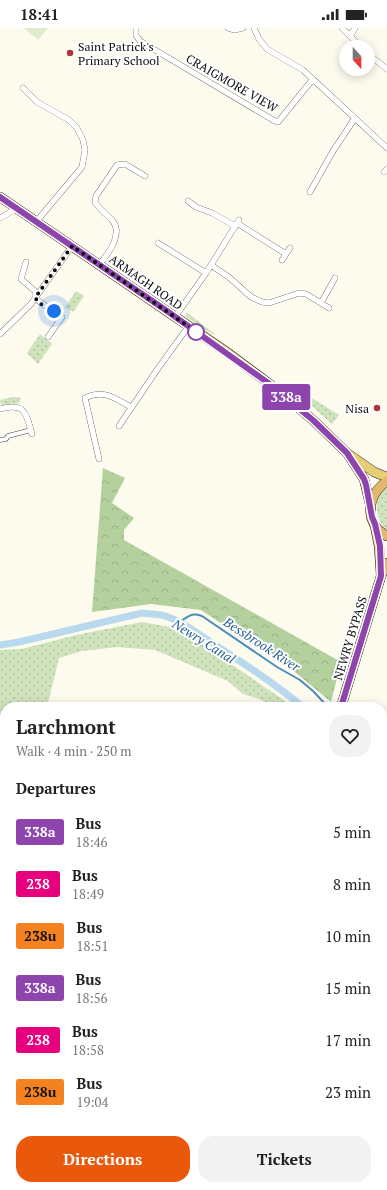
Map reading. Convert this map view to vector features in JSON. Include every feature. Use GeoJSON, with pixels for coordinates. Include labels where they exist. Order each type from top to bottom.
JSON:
{"type":"FeatureCollection","features":[{"type":"Feature","properties":{"kind":"highway"},"geometry":{"type":"LineString","coordinates":[[381,576],[380,546],[371,508],[375,492],[387,481]]}},
{"type":"Feature","properties":{"kind":"highway"},"geometry":{"type":"LineString","coordinates":[[375,524],[379,530],[387,536]]}},
{"type":"Feature","properties":{"kind":"highway"},"geometry":{"type":"LineString","coordinates":[[381,576],[387,563]]}},
{"type":"Feature","properties":{"kind":"highway","name":"NEWRY BYPASS"},"geometry":{"type":"LineString","coordinates":[[343,702],[381,576]]}},
{"type":"Feature","properties":{"kind":"main road","name":"ARMAGH ROAD"},"geometry":{"type":"LineString","coordinates":[[0,197],[271,385],[314,421],[347,453],[374,472],[387,477]]}},
{"type":"Feature","properties":{"kind":"main road","name":"ARMAGH ROAD"},"geometry":{"type":"LineString","coordinates":[[347,453],[364,479],[371,508]]}},
{"type":"Feature","properties":{"kind":"street","name":"CRAIGMORE VIEW"},"geometry":{"type":"LineString","coordinates":[[136,28],[136,35],[140,41],[278,122],[313,79]]}},
{"type":"Feature","properties":{"kind":"street"},"geometry":{"type":"LineString","coordinates":[[228,28],[234,30],[243,28]]}},
{"type":"Feature","properties":{"kind":"street"},"geometry":{"type":"LineString","coordinates":[[254,28],[267,49],[304,70],[387,148]]}},
{"type":"Feature","properties":{"kind":"street"},"geometry":{"type":"LineString","coordinates":[[342,28],[354,40]]}},
{"type":"Feature","properties":{"kind":"street"},"geometry":{"type":"LineString","coordinates":[[350,36],[355,28]]}},
{"type":"Feature","properties":{"kind":"street"},"geometry":{"type":"LineString","coordinates":[[375,60],[387,69]]}},
{"type":"Feature","properties":{"kind":"street"},"geometry":{"type":"LineString","coordinates":[[23,88],[37,102],[73,124],[77,128],[83,140],[85,150],[82,166],[36,222]]}},
{"type":"Feature","properties":{"kind":"street"},"geometry":{"type":"LineString","coordinates":[[310,192],[333,151],[355,118]]}},
{"type":"Feature","properties":{"kind":"street"},"geometry":{"type":"LineString","coordinates":[[99,265],[115,240],[117,231],[113,221],[101,211],[95,202],[96,196],[117,165],[125,164],[145,176]]}},
{"type":"Feature","properties":{"kind":"street"},"geometry":{"type":"LineString","coordinates":[[188,201],[196,207],[237,223],[286,254]]}},
{"type":"Feature","properties":{"kind":"street"},"geometry":{"type":"LineString","coordinates":[[0,218],[16,209]]}},
{"type":"Feature","properties":{"kind":"street"},"geometry":{"type":"LineString","coordinates":[[175,317],[206,273],[237,223]]}},
{"type":"Feature","properties":{"kind":"street"},"geometry":{"type":"LineString","coordinates":[[158,243],[206,273]]}},
{"type":"Feature","properties":{"kind":"street"},"geometry":{"type":"LineString","coordinates":[[0,334],[31,304],[72,246]]}},
{"type":"Feature","properties":{"kind":"street"},"geometry":{"type":"LineString","coordinates":[[282,260],[290,248]]}},
{"type":"Feature","properties":{"kind":"street"},"geometry":{"type":"LineString","coordinates":[[26,262],[22,279],[35,291],[35,298],[43,306],[62,317],[48,338]]}},
{"type":"Feature","properties":{"kind":"street"},"geometry":{"type":"LineString","coordinates":[[211,265],[230,278],[251,297],[262,302],[269,303],[299,293],[306,294],[328,308]]}},
{"type":"Feature","properties":{"kind":"street"},"geometry":{"type":"LineString","coordinates":[[321,303],[335,278]]}},
{"type":"Feature","properties":{"kind":"street"},"geometry":{"type":"LineString","coordinates":[[119,426],[130,407],[188,327]]}},
{"type":"Feature","properties":{"kind":"street"},"geometry":{"type":"LineString","coordinates":[[99,459],[85,398],[98,394],[106,395],[130,407]]}},
{"type":"Feature","properties":{"kind":"street"},"geometry":{"type":"LineString","coordinates":[[0,410],[8,407],[17,407],[24,411],[31,432],[8,436],[6,439],[0,440]]}},
{"type":"Feature","properties":{"kind":"green space"},"geometry":{"type":"Polygon","coordinates":[[[24,28],[48,28],[38,40],[24,28]]]}},
{"type":"Feature","properties":{"kind":"green space"},"geometry":{"type":"Polygon","coordinates":[[[145,285],[176,306],[173,306],[160,299],[145,288],[145,285]]]}},
{"type":"Feature","properties":{"kind":"green space"},"geometry":{"type":"Polygon","coordinates":[[[76,291],[84,296],[73,312],[65,307],[76,291]]]}},
{"type":"Feature","properties":{"kind":"green space"},"geometry":{"type":"Polygon","coordinates":[[[186,312],[215,334],[214,335],[186,317],[186,312]]]}},
{"type":"Feature","properties":{"kind":"green space"},"geometry":{"type":"Polygon","coordinates":[[[40,334],[52,344],[38,364],[27,353],[40,334]]]}},
{"type":"Feature","properties":{"kind":"green space"},"geometry":{"type":"Polygon","coordinates":[[[299,390],[339,415],[332,424],[297,393],[299,390]]]}},
{"type":"Feature","properties":{"kind":"green space"},"geometry":{"type":"Polygon","coordinates":[[[13,397],[21,398],[19,403],[3,405],[0,402],[0,400],[13,397]]]}},
{"type":"Feature","properties":{"kind":"green space"},"geometry":{"type":"Polygon","coordinates":[[[103,468],[125,478],[112,503],[134,518],[124,530],[124,540],[341,662],[331,702],[296,673],[201,610],[151,604],[92,612],[103,468]]]}},
{"type":"Feature","properties":{"kind":"green space"},"geometry":{"type":"Polygon","coordinates":[[[387,488],[387,530],[378,515],[377,503],[382,493],[387,488]]]}},
{"type":"Feature","properties":{"kind":"green space"},"geometry":{"type":"Polygon","coordinates":[[[142,622],[180,629],[287,702],[265,702],[243,694],[228,681],[155,650],[117,647],[82,651],[59,658],[48,702],[0,702],[0,650],[22,649],[76,635],[142,622]]]}},
{"type":"Feature","properties":{"kind":"waterway","name":"Newry Canal"},"geometry":{"type":"LineString","coordinates":[[0,645],[19,642],[142,613],[161,615],[181,623],[194,631],[297,702]]}},
{"type":"Feature","properties":{"kind":"waterway","name":"Bessbrook River"},"geometry":{"type":"LineString","coordinates":[[179,622],[192,615],[202,616],[277,667],[300,680],[323,702]]}},
{"type":"Feature","properties":{"kind":"bus line","name":"338a"},"geometry":{"type":"LineString","coordinates":[[0,197],[228,353],[271,385],[314,421],[347,453],[364,479],[366,485],[372,517],[380,546],[381,576],[343,702]]}},
{"type":"Feature","properties":{"kind":"place","name":"Saint Patrick's Primary School"},"geometry":{"type":"Point","coordinates":[70,53]}},
{"type":"Feature","properties":{"kind":"place","name":"Nisa"},"geometry":{"type":"Point","coordinates":[377,408]}},
{"type":"Feature","properties":{"kind":"route"},"geometry":{"type":"LineString","coordinates":[[54,311],[43,306],[35,298],[72,246],[198,333],[196,332]]}}]}
